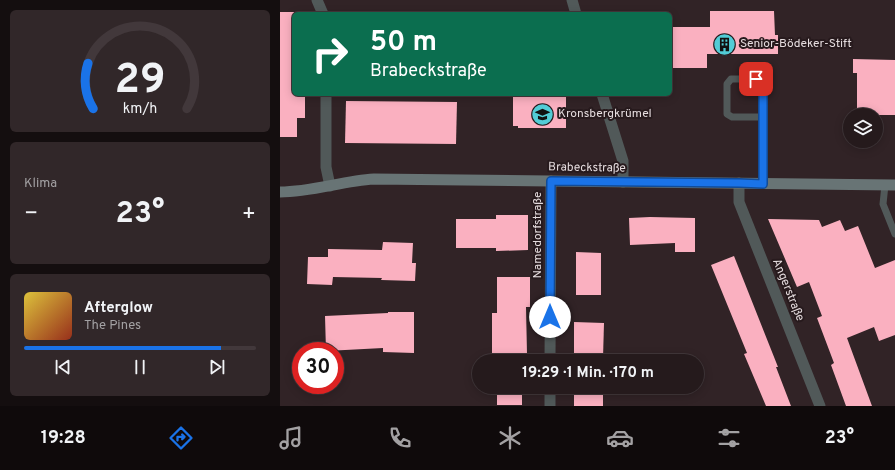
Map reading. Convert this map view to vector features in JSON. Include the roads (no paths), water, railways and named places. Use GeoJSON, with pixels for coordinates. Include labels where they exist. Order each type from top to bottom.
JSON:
{"type":"FeatureCollection","features":[{"type":"Feature","properties":{"kind":"main road","name":"Brabeckstraße"},"geometry":{"type":"LineString","coordinates":[[280,192],[309,190],[357,180],[374,179],[890,185]]}},
{"type":"Feature","properties":{"kind":"street"},"geometry":{"type":"LineString","coordinates":[[317,0],[322,12]]}},
{"type":"Feature","properties":{"kind":"street"},"geometry":{"type":"LineString","coordinates":[[572,0],[575,12]]}},
{"type":"Feature","properties":{"kind":"street"},"geometry":{"type":"LineString","coordinates":[[326,96],[326,167],[330,186]]}},
{"type":"Feature","properties":{"kind":"street"},"geometry":{"type":"LineString","coordinates":[[603,96],[623,162],[623,182]]}},
{"type":"Feature","properties":{"kind":"street","name":"Namedorfstraße"},"geometry":{"type":"LineString","coordinates":[[550,354],[551,181]]}},
{"type":"Feature","properties":{"kind":"street","name":"Angerstraße"},"geometry":{"type":"LineString","coordinates":[[739,183],[739,202],[820,406]]}},
{"type":"Feature","properties":{"kind":"street"},"geometry":{"type":"LineString","coordinates":[[550,394],[550,406]]}},
{"type":"Feature","properties":{"kind":"lane"},"geometry":{"type":"LineString","coordinates":[[763,117],[732,117],[727,114],[727,84],[729,80],[760,80],[763,86],[763,117],[763,184]]}},
{"type":"Feature","properties":{"kind":"lane"},"geometry":{"type":"LineString","coordinates":[[890,185],[883,204],[895,234]]}},
{"type":"Feature","properties":{"kind":"place","name":"Senior-Bödeker-Stift"},"geometry":{"type":"Point","coordinates":[724,44]}},
{"type":"Feature","properties":{"kind":"place","name":"Kronsbergkrümel"},"geometry":{"type":"Point","coordinates":[542,114]}}]}
